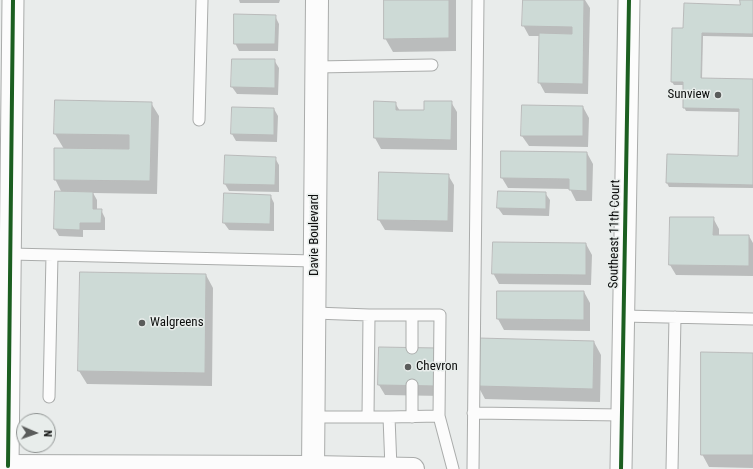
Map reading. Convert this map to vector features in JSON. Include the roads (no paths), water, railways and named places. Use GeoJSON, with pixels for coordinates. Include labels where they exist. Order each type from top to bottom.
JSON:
{"type":"FeatureCollection","features":[{"type":"Feature","properties":{"kind":"main road","name":"Davie Boulevard"},"geometry":{"type":"LineString","coordinates":[[313,468],[317,0]]}},
{"type":"Feature","properties":{"kind":"main road"},"geometry":{"type":"LineString","coordinates":[[4,466],[413,469]]}},
{"type":"Feature","properties":{"kind":"street"},"geometry":{"type":"LineString","coordinates":[[4,466],[10,254],[13,0]]}},
{"type":"Feature","properties":{"kind":"street","name":"Southeast 11th Court"},"geometry":{"type":"LineString","coordinates":[[621,469],[629,0]]}},
{"type":"Feature","properties":{"kind":"lane"},"geometry":{"type":"LineString","coordinates":[[199,120],[202,0]]}},
{"type":"Feature","properties":{"kind":"lane"},"geometry":{"type":"LineString","coordinates":[[473,469],[478,0]]}},
{"type":"Feature","properties":{"kind":"lane"},"geometry":{"type":"LineString","coordinates":[[316,66],[432,65]]}},
{"type":"Feature","properties":{"kind":"lane"},"geometry":{"type":"LineString","coordinates":[[10,254],[315,261]]}},
{"type":"Feature","properties":{"kind":"lane"},"geometry":{"type":"LineString","coordinates":[[49,397],[52,255]]}},
{"type":"Feature","properties":{"kind":"lane"},"geometry":{"type":"LineString","coordinates":[[315,313],[440,315],[439,416],[453,469]]}},
{"type":"Feature","properties":{"kind":"lane"},"geometry":{"type":"LineString","coordinates":[[368,417],[369,315]]}},
{"type":"Feature","properties":{"kind":"lane"},"geometry":{"type":"LineString","coordinates":[[412,315],[412,348]]}},
{"type":"Feature","properties":{"kind":"lane"},"geometry":{"type":"LineString","coordinates":[[624,316],[753,319]]}},
{"type":"Feature","properties":{"kind":"lane"},"geometry":{"type":"LineString","coordinates":[[672,469],[675,317]]}},
{"type":"Feature","properties":{"kind":"lane"},"geometry":{"type":"LineString","coordinates":[[412,385],[412,417]]}},
{"type":"Feature","properties":{"kind":"lane"},"geometry":{"type":"LineString","coordinates":[[473,413],[622,415]]}},
{"type":"Feature","properties":{"kind":"lane"},"geometry":{"type":"LineString","coordinates":[[314,417],[439,416]]}},
{"type":"Feature","properties":{"kind":"lane"},"geometry":{"type":"LineString","coordinates":[[389,417],[391,468]]}},
{"type":"Feature","properties":{"kind":"place","name":"Sunview"},"geometry":{"type":"Point","coordinates":[718,95]}},
{"type":"Feature","properties":{"kind":"place","name":"Walgreens"},"geometry":{"type":"Point","coordinates":[142,323]}},
{"type":"Feature","properties":{"kind":"place","name":"Chevron"},"geometry":{"type":"Point","coordinates":[408,367]}}]}
